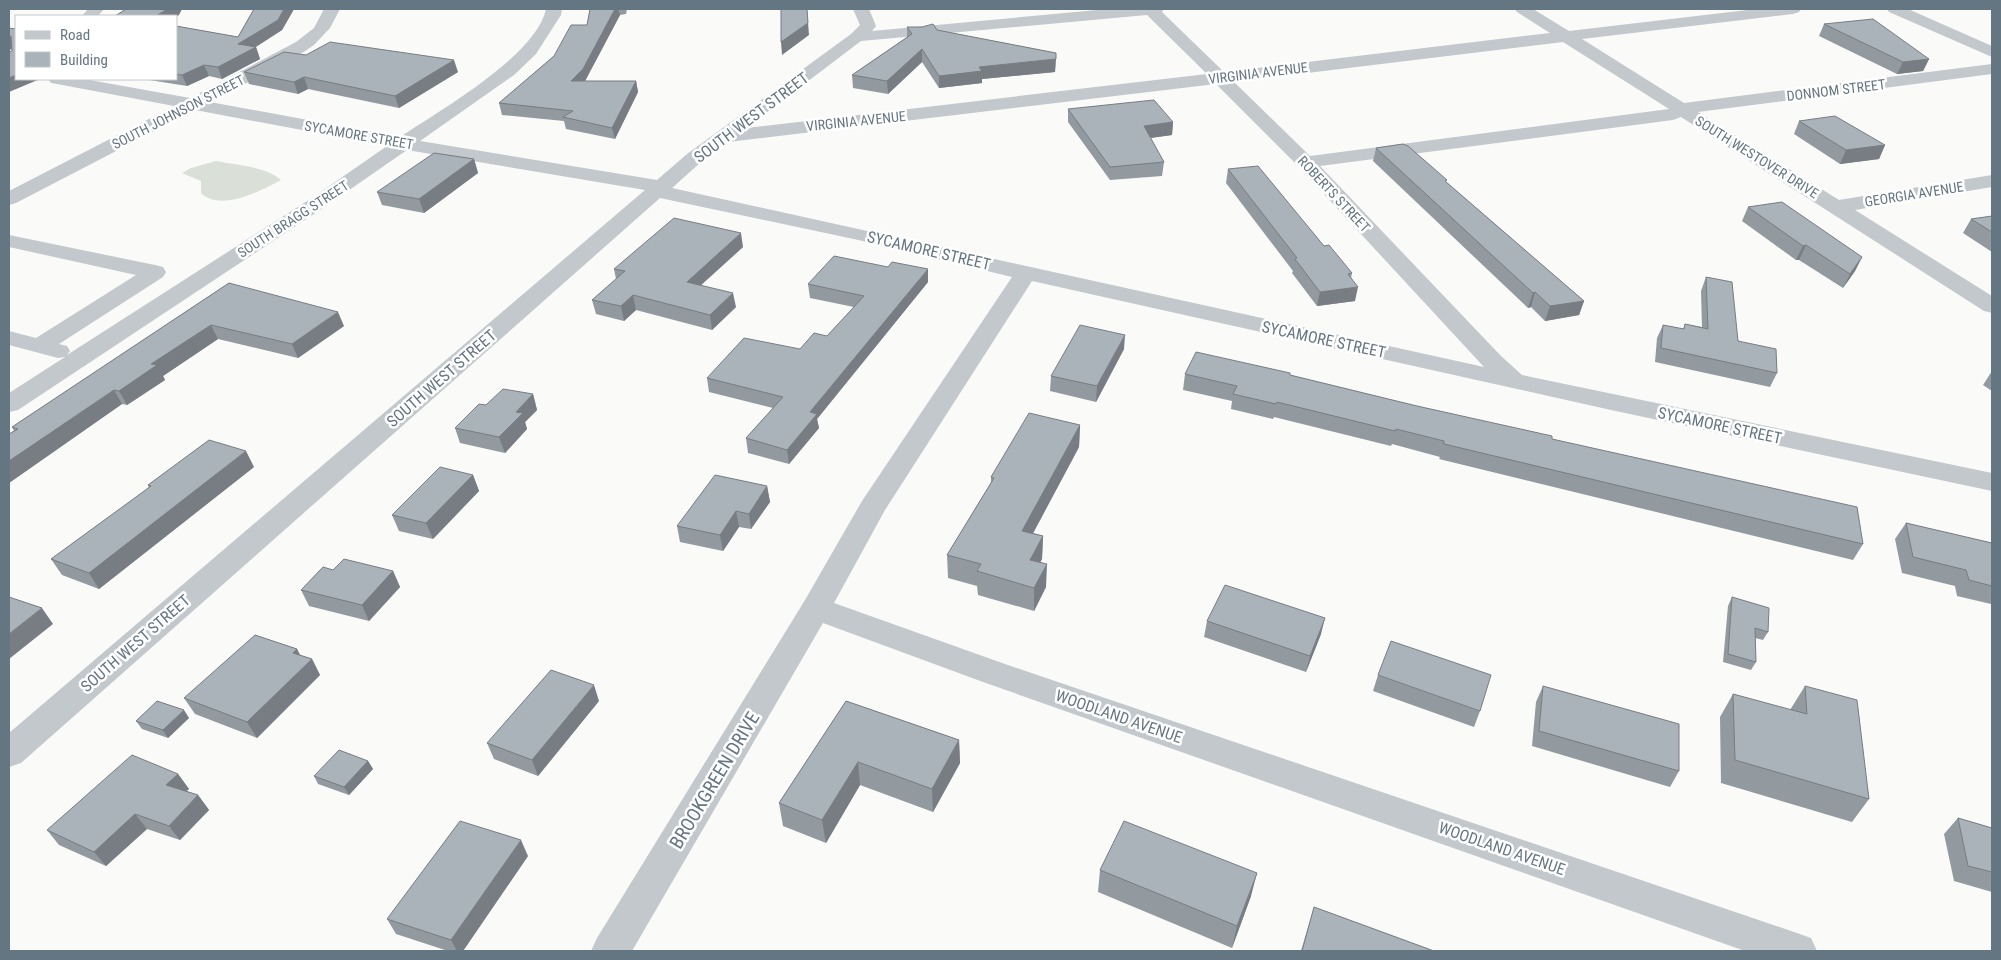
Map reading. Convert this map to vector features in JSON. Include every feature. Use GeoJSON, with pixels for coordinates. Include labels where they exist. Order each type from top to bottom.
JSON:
{"type":"FeatureCollection","features":[{"type":"Feature","properties":{"kind":"street","name":"SOUTH JOHNSON STREET"},"geometry":{"type":"LineString","coordinates":[[9,199],[287,55],[315,38],[328,20],[332,9]]}},
{"type":"Feature","properties":{"kind":"street","name":"SOUTH BRAGG STREET"},"geometry":{"type":"LineString","coordinates":[[9,404],[406,144],[508,71],[530,50],[553,15],[554,9]]}},
{"type":"Feature","properties":{"kind":"street"},"geometry":{"type":"LineString","coordinates":[[857,37],[868,26],[861,9]]}},
{"type":"Feature","properties":{"kind":"street"},"geometry":{"type":"LineString","coordinates":[[857,37],[1152,9]]}},
{"type":"Feature","properties":{"kind":"street","name":"ROBERTS STREET"},"geometry":{"type":"LineString","coordinates":[[1152,9],[1305,162],[1492,361],[1515,381]]}},
{"type":"Feature","properties":{"kind":"street","name":"SOUTH WESTOVER DRIVE"},"geometry":{"type":"LineString","coordinates":[[1522,9],[1992,306]]}},
{"type":"Feature","properties":{"kind":"street","name":"VIRGINIA AVENUE"},"geometry":{"type":"LineString","coordinates":[[724,136],[1793,9]]}},
{"type":"Feature","properties":{"kind":"street"},"geometry":{"type":"LineString","coordinates":[[1896,9],[1992,52]]}},
{"type":"Feature","properties":{"kind":"street","name":"SOUTH WEST STREET"},"geometry":{"type":"LineString","coordinates":[[9,753],[694,158],[857,37]]}},
{"type":"Feature","properties":{"kind":"street","name":"DONNOM STREET"},"geometry":{"type":"LineString","coordinates":[[1305,162],[1673,115],[1680,109],[1992,69]]}},
{"type":"Feature","properties":{"kind":"street","name":"SYCAMORE STREET"},"geometry":{"type":"LineString","coordinates":[[62,80],[660,189],[863,234],[1026,273],[1515,381],[1992,482]]}},
{"type":"Feature","properties":{"kind":"street"},"geometry":{"type":"LineString","coordinates":[[9,176],[42,182]]}},
{"type":"Feature","properties":{"kind":"street","name":"GEORGIA AVENUE"},"geometry":{"type":"LineString","coordinates":[[1836,207],[1992,181]]}},
{"type":"Feature","properties":{"kind":"street"},"geometry":{"type":"LineString","coordinates":[[9,241],[155,272],[40,346]]}},
{"type":"Feature","properties":{"kind":"street"},"geometry":{"type":"LineString","coordinates":[[816,608],[872,508],[1026,273]]}},
{"type":"Feature","properties":{"kind":"street"},"geometry":{"type":"LineString","coordinates":[[9,338],[82,356]]}},
{"type":"Feature","properties":{"kind":"street","name":"BROOKGREEN DRIVE"},"geometry":{"type":"LineString","coordinates":[[612,951],[816,608]]}},
{"type":"Feature","properties":{"kind":"street","name":"WOODLAND AVENUE"},"geometry":{"type":"LineString","coordinates":[[816,608],[994,673],[1797,951]]}},
{"type":"Feature","properties":{"kind":"shaded area"},"geometry":{"type":"Polygon","coordinates":[[[216,161],[258,169],[281,180],[241,198],[219,201],[201,193],[201,181],[182,173],[191,168],[216,161]]]}},
{"type":"Feature","properties":{"kind":"building"},"geometry":{"type":"Polygon","coordinates":[[[126,9],[167,9],[158,15],[117,15],[126,9]]]}},
{"type":"Feature","properties":{"kind":"building"},"geometry":{"type":"Polygon","coordinates":[[[254,9],[284,9],[278,20],[238,44],[256,47],[218,67],[204,65],[182,75],[178,74],[178,26],[238,37],[254,9]]]}},
{"type":"Feature","properties":{"kind":"building"},"geometry":{"type":"Polygon","coordinates":[[[590,9],[615,9],[583,69],[571,81],[636,81],[612,128],[563,117],[573,111],[499,103],[554,56],[571,25],[587,25],[590,9]]]}},
{"type":"Feature","properties":{"kind":"building"},"geometry":{"type":"Polygon","coordinates":[[[781,9],[807,9],[808,23],[781,42],[781,9]]]}},
{"type":"Feature","properties":{"kind":"building"},"geometry":{"type":"Polygon","coordinates":[[[1873,19],[1929,59],[1903,62],[1824,24],[1873,19]]]}},
{"type":"Feature","properties":{"kind":"building"},"geometry":{"type":"Polygon","coordinates":[[[933,24],[937,30],[1056,53],[1056,59],[979,67],[982,71],[939,76],[922,49],[887,81],[852,75],[912,34],[907,27],[922,27],[933,24]]]}},
{"type":"Feature","properties":{"kind":"building"},"geometry":{"type":"Polygon","coordinates":[[[9,28],[15,29],[15,75],[9,78],[9,52],[12,51],[11,36],[9,37],[9,28]]]}},
{"type":"Feature","properties":{"kind":"building"},"geometry":{"type":"Polygon","coordinates":[[[330,42],[454,60],[395,96],[304,77],[294,82],[244,72],[284,52],[306,55],[330,42]]]}},
{"type":"Feature","properties":{"kind":"building"},"geometry":{"type":"Polygon","coordinates":[[[1154,100],[1173,122],[1144,126],[1164,162],[1110,167],[1068,109],[1154,100]]]}},
{"type":"Feature","properties":{"kind":"building"},"geometry":{"type":"Polygon","coordinates":[[[1835,116],[1885,145],[1846,150],[1799,121],[1835,116]]]}},
{"type":"Feature","properties":{"kind":"building"},"geometry":{"type":"Polygon","coordinates":[[[1403,144],[1408,146],[1447,180],[1445,181],[1584,301],[1550,306],[1535,292],[1533,293],[1376,148],[1403,144]]]}},
{"type":"Feature","properties":{"kind":"building"},"geometry":{"type":"Polygon","coordinates":[[[434,153],[474,159],[419,199],[377,192],[434,153]]]}},
{"type":"Feature","properties":{"kind":"building"},"geometry":{"type":"Polygon","coordinates":[[[1258,166],[1324,246],[1329,245],[1352,273],[1348,274],[1358,287],[1320,292],[1295,259],[1297,258],[1228,169],[1258,166]]]}},
{"type":"Feature","properties":{"kind":"building"},"geometry":{"type":"Polygon","coordinates":[[[1782,202],[1862,257],[1850,274],[1806,245],[1803,246],[1748,207],[1782,202]]]}},
{"type":"Feature","properties":{"kind":"building"},"geometry":{"type":"Polygon","coordinates":[[[1992,216],[1992,232],[1971,219],[1992,216]]]}},
{"type":"Feature","properties":{"kind":"building"},"geometry":{"type":"Polygon","coordinates":[[[674,218],[741,233],[687,282],[733,293],[710,315],[633,295],[621,306],[592,300],[625,271],[614,269],[674,218]]]}},
{"type":"Feature","properties":{"kind":"building"},"geometry":{"type":"Polygon","coordinates":[[[834,256],[888,267],[892,262],[928,269],[810,412],[817,414],[787,450],[746,438],[783,397],[707,378],[744,338],[800,349],[814,333],[827,336],[864,296],[808,284],[834,256]]]}},
{"type":"Feature","properties":{"kind":"building"},"geometry":{"type":"Polygon","coordinates":[[[1706,277],[1732,282],[1738,341],[1776,349],[1777,373],[1661,348],[1663,325],[1684,329],[1685,324],[1708,329],[1706,277]]]}},
{"type":"Feature","properties":{"kind":"building"},"geometry":{"type":"Polygon","coordinates":[[[229,283],[338,312],[292,344],[211,325],[151,364],[157,365],[119,391],[114,390],[9,461],[9,434],[18,429],[12,427],[229,283]]]}},
{"type":"Feature","properties":{"kind":"building"},"geometry":{"type":"Polygon","coordinates":[[[1080,325],[1125,335],[1097,386],[1051,376],[1080,325]]]}},
{"type":"Feature","properties":{"kind":"building"},"geometry":{"type":"Polygon","coordinates":[[[1196,352],[1290,373],[1290,375],[1417,406],[1552,436],[1552,439],[1857,507],[1863,544],[1444,444],[1444,441],[1396,429],[1395,431],[1277,402],[1276,404],[1233,394],[1237,386],[1185,374],[1196,352]]]}},
{"type":"Feature","properties":{"kind":"building"},"geometry":{"type":"Polygon","coordinates":[[[503,389],[533,394],[516,412],[523,413],[499,437],[455,428],[479,404],[486,405],[503,389]]]}},
{"type":"Feature","properties":{"kind":"building"},"geometry":{"type":"Polygon","coordinates":[[[1029,413],[1080,425],[1022,531],[1043,536],[1030,560],[1047,564],[1034,588],[977,571],[981,564],[947,555],[994,478],[991,477],[1029,413]]]}},
{"type":"Feature","properties":{"kind":"building"},"geometry":{"type":"Polygon","coordinates":[[[209,440],[246,451],[89,573],[51,559],[151,486],[148,485],[209,440]]]}},
{"type":"Feature","properties":{"kind":"building"},"geometry":{"type":"Polygon","coordinates":[[[440,467],[473,475],[426,523],[392,515],[440,467]]]}},
{"type":"Feature","properties":{"kind":"building"},"geometry":{"type":"Polygon","coordinates":[[[715,475],[767,486],[749,514],[736,511],[720,535],[677,526],[715,475]]]}},
{"type":"Feature","properties":{"kind":"building"},"geometry":{"type":"Polygon","coordinates":[[[1906,523],[1992,543],[1992,586],[1969,580],[1966,570],[1913,557],[1906,523]]]}},
{"type":"Feature","properties":{"kind":"building"},"geometry":{"type":"Polygon","coordinates":[[[344,559],[393,571],[362,605],[301,590],[323,567],[333,570],[344,559]]]}},
{"type":"Feature","properties":{"kind":"building"},"geometry":{"type":"Polygon","coordinates":[[[1225,585],[1325,618],[1310,656],[1207,621],[1225,585]]]}},
{"type":"Feature","properties":{"kind":"building"},"geometry":{"type":"Polygon","coordinates":[[[9,597],[42,608],[9,634],[9,597]]]}},
{"type":"Feature","properties":{"kind":"building"},"geometry":{"type":"Polygon","coordinates":[[[1732,597],[1769,608],[1768,632],[1755,628],[1756,662],[1728,654],[1732,597]]]}},
{"type":"Feature","properties":{"kind":"building"},"geometry":{"type":"Polygon","coordinates":[[[255,635],[297,649],[293,653],[312,659],[247,722],[184,698],[255,635]]]}},
{"type":"Feature","properties":{"kind":"building"},"geometry":{"type":"Polygon","coordinates":[[[1391,641],[1491,675],[1480,711],[1378,675],[1391,641]]]}},
{"type":"Feature","properties":{"kind":"building"},"geometry":{"type":"Polygon","coordinates":[[[551,670],[594,685],[532,760],[487,743],[551,670]]]}},
{"type":"Feature","properties":{"kind":"building"},"geometry":{"type":"Polygon","coordinates":[[[1543,686],[1679,724],[1679,771],[1539,731],[1543,686]]]}},
{"type":"Feature","properties":{"kind":"building"},"geometry":{"type":"Polygon","coordinates":[[[1805,686],[1857,700],[1869,799],[1735,760],[1733,694],[1807,714],[1805,686]]]}},
{"type":"Feature","properties":{"kind":"building"},"geometry":{"type":"Polygon","coordinates":[[[157,701],[184,710],[163,730],[136,721],[157,701]]]}},
{"type":"Feature","properties":{"kind":"building"},"geometry":{"type":"Polygon","coordinates":[[[846,701],[959,740],[932,789],[858,762],[822,820],[779,803],[846,701]]]}},
{"type":"Feature","properties":{"kind":"building"},"geometry":{"type":"Polygon","coordinates":[[[339,750],[368,761],[344,787],[314,776],[339,750]]]}},
{"type":"Feature","properties":{"kind":"building"},"geometry":{"type":"Polygon","coordinates":[[[132,755],[178,774],[166,785],[198,795],[169,826],[135,814],[94,852],[47,830],[132,755]]]}},
{"type":"Feature","properties":{"kind":"building"},"geometry":{"type":"Polygon","coordinates":[[[1958,818],[1992,828],[1992,872],[1968,866],[1958,818]]]}},
{"type":"Feature","properties":{"kind":"building"},"geometry":{"type":"Polygon","coordinates":[[[460,821],[521,840],[451,940],[387,919],[460,821]]]}},
{"type":"Feature","properties":{"kind":"building"},"geometry":{"type":"Polygon","coordinates":[[[1124,821],[1257,873],[1237,926],[1100,870],[1124,821]]]}},
{"type":"Feature","properties":{"kind":"building"},"geometry":{"type":"Polygon","coordinates":[[[1314,907],[1434,951],[1302,951],[1314,907]]]}}]}
